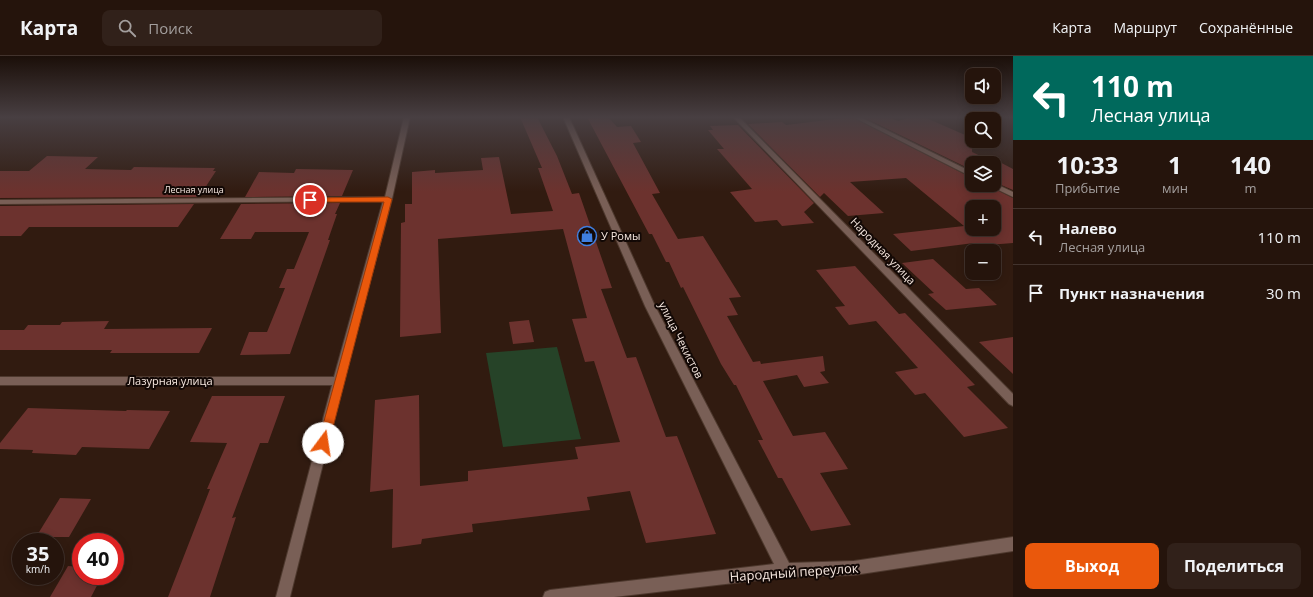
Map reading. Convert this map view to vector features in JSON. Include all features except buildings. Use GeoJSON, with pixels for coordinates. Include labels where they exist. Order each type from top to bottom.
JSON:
{"type":"FeatureCollection","features":[{"type":"Feature","properties":{"kind":"street"},"geometry":{"type":"LineString","coordinates":[[283,597],[388,199],[401,142]]}},
{"type":"Feature","properties":{"kind":"street","name":"улица Чекистов"},"geometry":{"type":"LineString","coordinates":[[577,142],[650,306],[785,570]]}},
{"type":"Feature","properties":{"kind":"street","name":"Народная улица"},"geometry":{"type":"LineString","coordinates":[[761,142],[1013,401]]}},
{"type":"Feature","properties":{"kind":"street"},"geometry":{"type":"LineString","coordinates":[[906,142],[965,172]]}},
{"type":"Feature","properties":{"kind":"street"},"geometry":{"type":"LineString","coordinates":[[1001,190],[1013,196]]}},
{"type":"Feature","properties":{"kind":"street","name":"Лесная улица"},"geometry":{"type":"LineString","coordinates":[[0,202],[388,199]]}},
{"type":"Feature","properties":{"kind":"street","name":"Лазурная улица"},"geometry":{"type":"LineString","coordinates":[[0,381],[339,381]]}},
{"type":"Feature","properties":{"kind":"street","name":"Народный переулок"},"geometry":{"type":"LineString","coordinates":[[550,597],[785,570],[854,568],[1013,544]]}},
{"type":"Feature","properties":{"kind":"green space"},"geometry":{"type":"Polygon","coordinates":[[[557,347],[581,439],[503,447],[486,353],[557,347]]]}},
{"type":"Feature","properties":{"kind":"place","name":"У Ромы"},"geometry":{"type":"Point","coordinates":[587,236]}},
{"type":"Feature","properties":{"kind":"route"},"geometry":{"type":"LineString","coordinates":[[310,200],[388,199],[323,443]]}}]}
